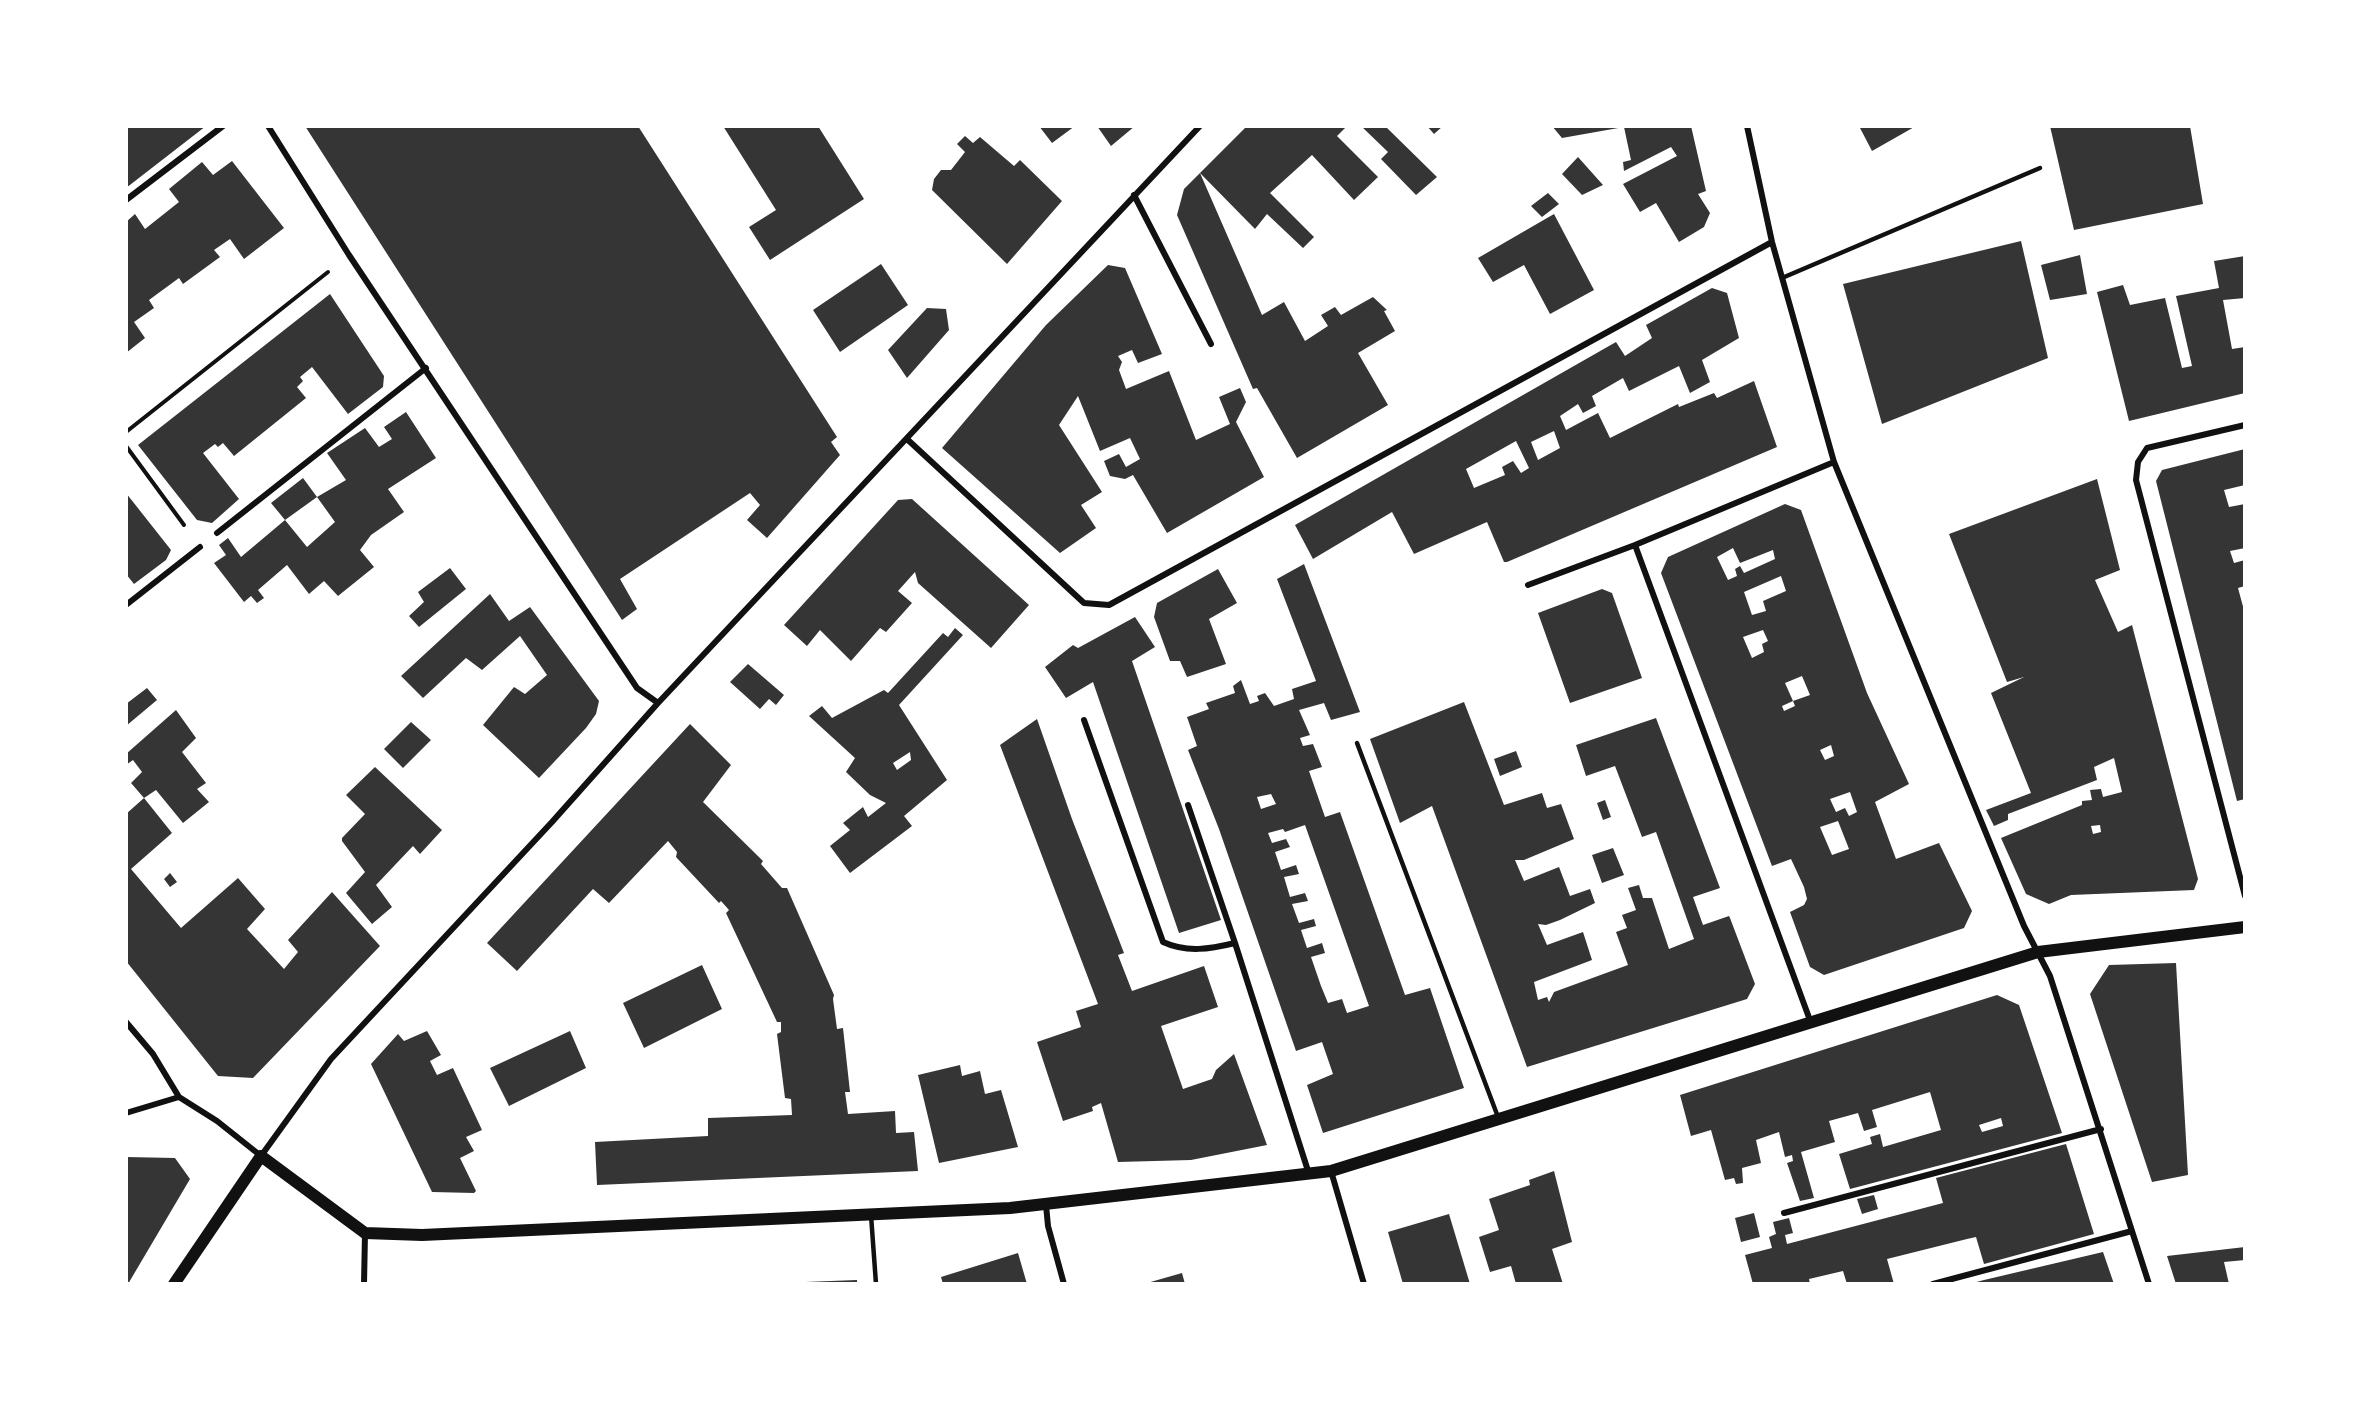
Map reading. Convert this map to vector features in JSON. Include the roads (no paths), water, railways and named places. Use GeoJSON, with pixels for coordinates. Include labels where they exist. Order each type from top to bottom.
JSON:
{"type":"FeatureCollection","features":[{"type":"Feature","properties":{"kind":"main road"},"geometry":{"type":"LineString","coordinates":[[174,1284],[261,1156],[365,1233],[422,1235],[1046,1205],[1332,1171],[2038,952],[2245,927]]}},
{"type":"Feature","properties":{"kind":"street"},"geometry":{"type":"LineString","coordinates":[[126,200],[223,126]]}},
{"type":"Feature","properties":{"kind":"street"},"geometry":{"type":"LineString","coordinates":[[268,126],[349,255],[637,688],[658,703]]}},
{"type":"Feature","properties":{"kind":"street"},"geometry":{"type":"LineString","coordinates":[[126,1022],[153,1054],[179,1097],[217,1121],[261,1156],[331,1059],[552,822],[658,703],[908,440],[1200,126]]}},
{"type":"Feature","properties":{"kind":"street"},"geometry":{"type":"LineString","coordinates":[[1747,126],[1772,242],[1834,462],[2024,926],[2050,976],[2150,1284]]}},
{"type":"Feature","properties":{"kind":"street"},"geometry":{"type":"LineString","coordinates":[[1134,195],[1211,344]]}},
{"type":"Feature","properties":{"kind":"street"},"geometry":{"type":"LineString","coordinates":[[908,440],[1084,603],[1109,605],[1772,242]]}},
{"type":"Feature","properties":{"kind":"street"},"geometry":{"type":"LineString","coordinates":[[217,533],[426,368]]}},
{"type":"Feature","properties":{"kind":"street"},"geometry":{"type":"LineString","coordinates":[[2245,424],[2147,448],[2138,462],[2136,480],[2245,896]]}},
{"type":"Feature","properties":{"kind":"street"},"geometry":{"type":"LineString","coordinates":[[1528,585],[1635,545],[1834,462]]}},
{"type":"Feature","properties":{"kind":"street"},"geometry":{"type":"LineString","coordinates":[[1635,545],[1811,1023]]}},
{"type":"Feature","properties":{"kind":"street"},"geometry":{"type":"LineString","coordinates":[[126,605],[200,547]]}},
{"type":"Feature","properties":{"kind":"street"},"geometry":{"type":"LineString","coordinates":[[1084,720],[1163,942],[1179,950],[1213,948],[1235,943]]}},
{"type":"Feature","properties":{"kind":"street"},"geometry":{"type":"LineString","coordinates":[[1188,805],[1309,1174]]}},
{"type":"Feature","properties":{"kind":"street"},"geometry":{"type":"LineString","coordinates":[[126,1113],[179,1097]]}},
{"type":"Feature","properties":{"kind":"street"},"geometry":{"type":"LineString","coordinates":[[1784,1213],[2101,1130]]}},
{"type":"Feature","properties":{"kind":"street"},"geometry":{"type":"LineString","coordinates":[[1332,1171],[1364,1284]]}},
{"type":"Feature","properties":{"kind":"street"},"geometry":{"type":"LineString","coordinates":[[1046,1205],[1048,1226],[1064,1284]]}},
{"type":"Feature","properties":{"kind":"street"},"geometry":{"type":"LineString","coordinates":[[1933,1284],[2132,1231]]}},
{"type":"Feature","properties":{"kind":"street"},"geometry":{"type":"LineString","coordinates":[[364,1284],[365,1233]]}},
{"type":"Feature","properties":{"kind":"lane"},"geometry":{"type":"LineString","coordinates":[[1782,278],[2040,168]]}},
{"type":"Feature","properties":{"kind":"lane"},"geometry":{"type":"LineString","coordinates":[[1357,742],[1499,1119]]}},
{"type":"Feature","properties":{"kind":"lane"},"geometry":{"type":"LineString","coordinates":[[872,1215],[876,1284]]}}]}
